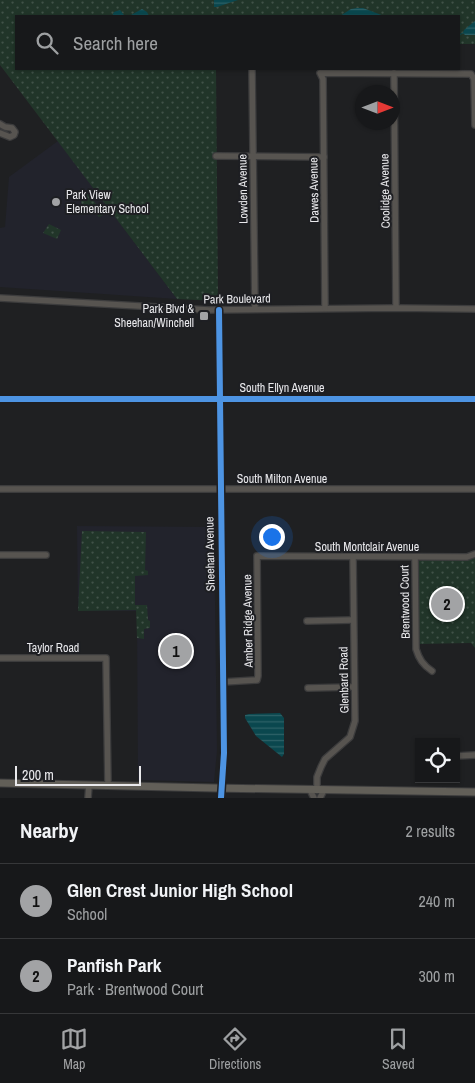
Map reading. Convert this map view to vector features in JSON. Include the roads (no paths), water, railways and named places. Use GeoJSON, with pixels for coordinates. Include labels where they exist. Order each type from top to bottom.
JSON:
{"type":"FeatureCollection","features":[{"type":"Feature","properties":{"kind":"main road"},"geometry":{"type":"LineString","coordinates":[[0,782],[317,790],[429,795],[475,792]]}},
{"type":"Feature","properties":{"kind":"street","name":"Lowden Avenue"},"geometry":{"type":"LineString","coordinates":[[252,70],[255,309]]}},
{"type":"Feature","properties":{"kind":"street","name":"Dawes Avenue"},"geometry":{"type":"LineString","coordinates":[[325,308],[323,78],[320,73],[394,73]]}},
{"type":"Feature","properties":{"kind":"street"},"geometry":{"type":"LineString","coordinates":[[394,73],[466,74],[472,76],[474,79],[475,126]]}},
{"type":"Feature","properties":{"kind":"street","name":"Coolidge Avenue"},"geometry":{"type":"LineString","coordinates":[[394,73],[396,308]]}},
{"type":"Feature","properties":{"kind":"street"},"geometry":{"type":"LineString","coordinates":[[0,124],[12,128],[15,132],[10,137],[0,133]]}},
{"type":"Feature","properties":{"kind":"street"},"geometry":{"type":"LineString","coordinates":[[216,156],[324,157]]}},
{"type":"Feature","properties":{"kind":"street","name":"Park Boulevard"},"geometry":{"type":"LineString","coordinates":[[0,298],[155,308],[219,310],[325,308],[475,309]]}},
{"type":"Feature","properties":{"kind":"street","name":"Sheehan Avenue"},"geometry":{"type":"LineString","coordinates":[[219,310],[224,754],[221,798]]}},
{"type":"Feature","properties":{"kind":"street","name":"South Ellyn Avenue"},"geometry":{"type":"LineString","coordinates":[[0,399],[475,399]]}},
{"type":"Feature","properties":{"kind":"street","name":"South Milton Avenue"},"geometry":{"type":"LineString","coordinates":[[0,489],[475,489]]}},
{"type":"Feature","properties":{"kind":"street","name":"South Montclair Avenue"},"geometry":{"type":"LineString","coordinates":[[257,556],[467,557],[475,554]]}},
{"type":"Feature","properties":{"kind":"street"},"geometry":{"type":"LineString","coordinates":[[0,555],[46,555]]}},
{"type":"Feature","properties":{"kind":"street","name":"Amber Ridge Avenue"},"geometry":{"type":"LineString","coordinates":[[223,682],[257,680],[257,556]]}},
{"type":"Feature","properties":{"kind":"street","name":"Glenbard Road"},"geometry":{"type":"LineString","coordinates":[[320,798],[317,790],[317,777],[321,766],[325,759],[350,737],[354,721],[353,556]]}},
{"type":"Feature","properties":{"kind":"street","name":"Brentwood Court"},"geometry":{"type":"LineString","coordinates":[[415,556],[416,649],[418,657],[432,671]]}},
{"type":"Feature","properties":{"kind":"street"},"geometry":{"type":"LineString","coordinates":[[307,620],[353,620]]}},
{"type":"Feature","properties":{"kind":"street","name":"Taylor Road"},"geometry":{"type":"LineString","coordinates":[[0,658],[106,658],[108,785]]}},
{"type":"Feature","properties":{"kind":"street"},"geometry":{"type":"LineString","coordinates":[[308,688],[354,687]]}},
{"type":"Feature","properties":{"kind":"street"},"geometry":{"type":"LineString","coordinates":[[460,756],[475,755]]}},
{"type":"Feature","properties":{"kind":"street"},"geometry":{"type":"LineString","coordinates":[[88,785],[88,798]]}},
{"type":"Feature","properties":{"kind":"street"},"geometry":{"type":"LineString","coordinates":[[314,798],[317,790]]}},
{"type":"Feature","properties":{"kind":"water"},"geometry":{"type":"Polygon","coordinates":[[[214,0],[238,0],[214,7],[214,0]]]}},
{"type":"Feature","properties":{"kind":"water"},"geometry":{"type":"Polygon","coordinates":[[[363,8],[381,15],[342,15],[351,9],[363,8]]]}},
{"type":"Feature","properties":{"kind":"water"},"geometry":{"type":"Polygon","coordinates":[[[142,9],[148,15],[131,15],[142,9]]]}},
{"type":"Feature","properties":{"kind":"water"},"geometry":{"type":"Polygon","coordinates":[[[120,10],[124,15],[112,15],[114,12],[120,10]]]}},
{"type":"Feature","properties":{"kind":"water"},"geometry":{"type":"Polygon","coordinates":[[[475,21],[475,35],[465,35],[463,33],[464,30],[475,21]]]}},
{"type":"Feature","properties":{"kind":"water"},"geometry":{"type":"Polygon","coordinates":[[[280,713],[284,718],[284,754],[282,757],[256,736],[245,718],[245,715],[249,714],[280,713]]]}},
{"type":"Feature","properties":{"kind":"place","name":"Park View Elementary School"},"geometry":{"type":"Point","coordinates":[56,202]}},
{"type":"Feature","properties":{"kind":"place","name":"Park Blvd & Sheehan/Winchell"},"geometry":{"type":"Point","coordinates":[204,316]}},
{"type":"Feature","properties":{"kind":"place","name":"Panfish Park"},"geometry":{"type":"Point","coordinates":[447,604]}},
{"type":"Feature","properties":{"kind":"place","name":"Glen Crest Junior High School"},"geometry":{"type":"Point","coordinates":[176,651]}}]}
